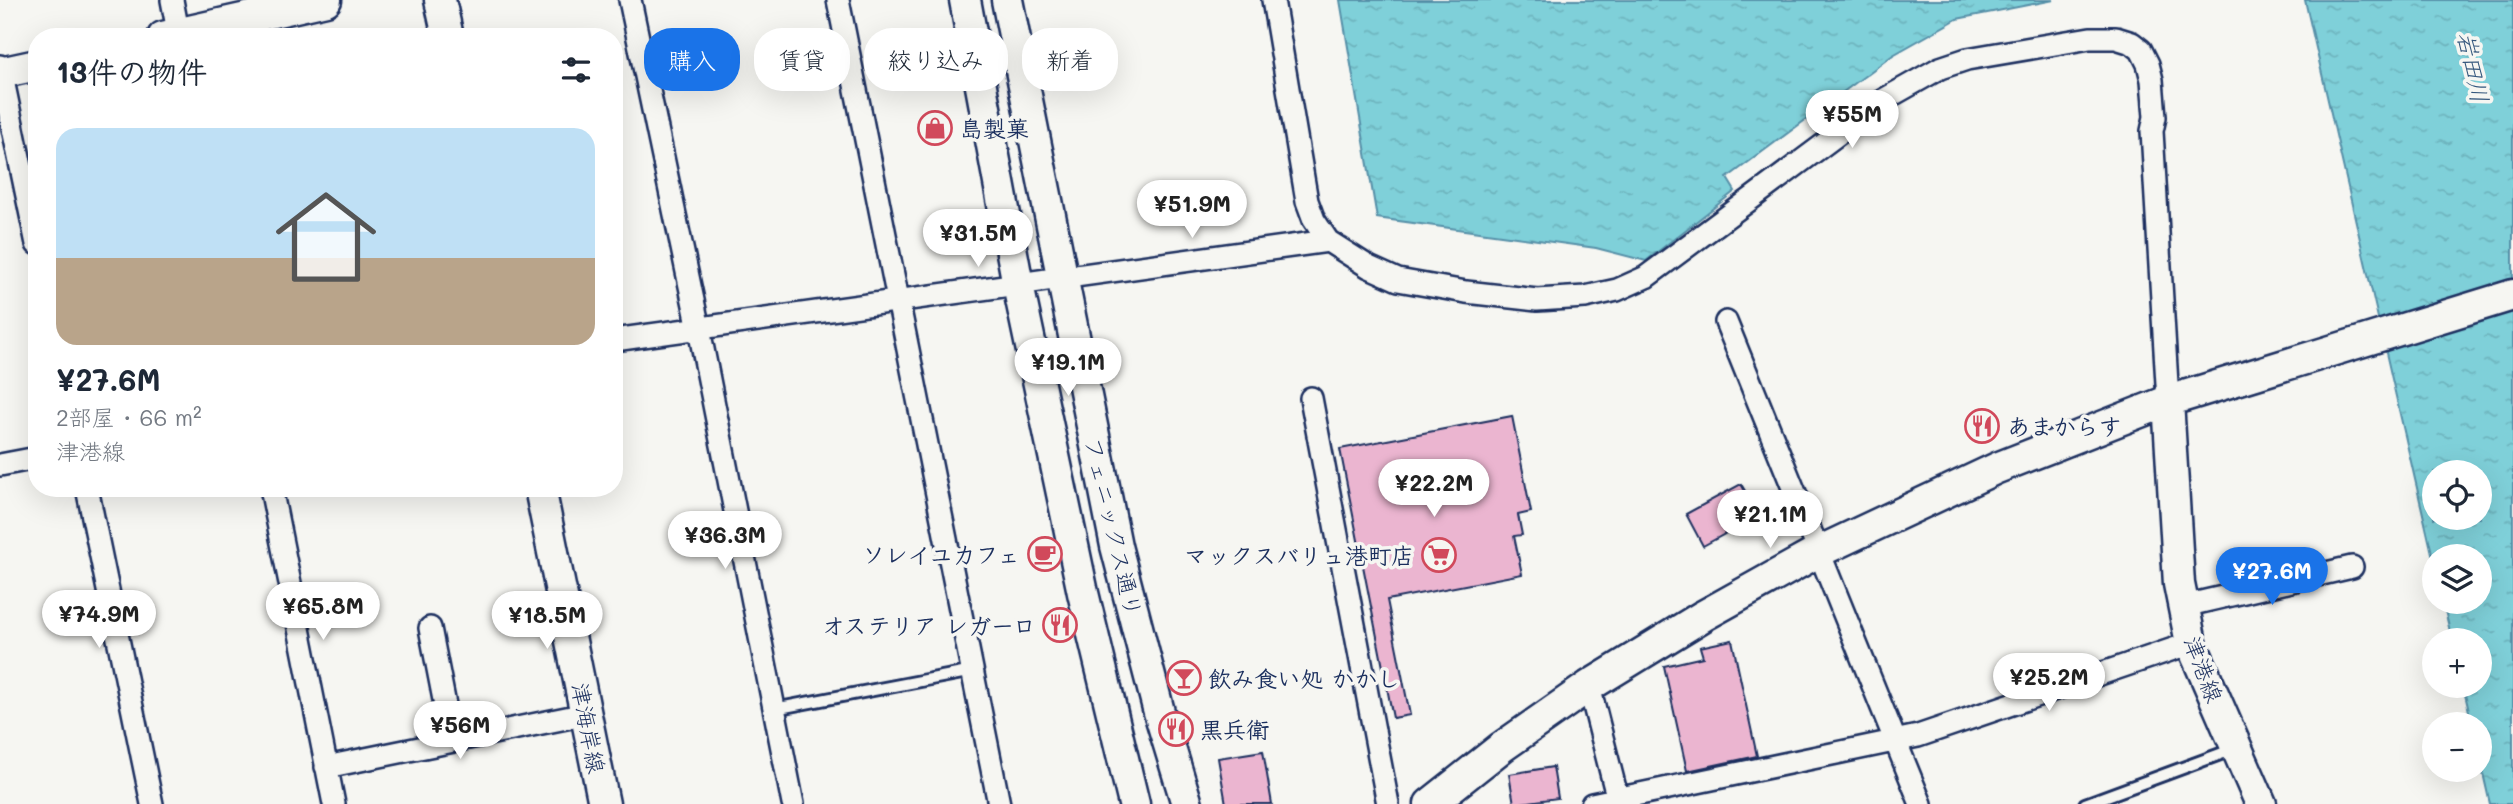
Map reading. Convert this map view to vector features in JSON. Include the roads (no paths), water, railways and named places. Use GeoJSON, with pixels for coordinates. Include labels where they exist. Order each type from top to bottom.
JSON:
{"type":"FeatureCollection","features":[{"type":"Feature","properties":{"kind":"street"},"geometry":{"type":"LineString","coordinates":[[172,0],[173,28]]}},
{"type":"Feature","properties":{"kind":"street"},"geometry":{"type":"LineString","coordinates":[[207,28],[326,0]]}},
{"type":"Feature","properties":{"kind":"street"},"geometry":{"type":"LineString","coordinates":[[440,0],[446,28]]}},
{"type":"Feature","properties":{"kind":"street"},"geometry":{"type":"LineString","coordinates":[[630,0],[793,804]]}},
{"type":"Feature","properties":{"kind":"street"},"geometry":{"type":"LineString","coordinates":[[838,0],[999,804]]}},
{"type":"Feature","properties":{"kind":"street","name":"フェニックス通り"},"geometry":{"type":"LineString","coordinates":[[965,0],[1018,285],[1083,593],[1134,804]]}},
{"type":"Feature","properties":{"kind":"street","name":"フェニックス通り"},"geometry":{"type":"LineString","coordinates":[[1007,0],[1116,546],[1159,712],[1187,804]]}},
{"type":"Feature","properties":{"kind":"street"},"geometry":{"type":"LineString","coordinates":[[1273,0],[1307,201],[1314,220],[1328,241],[1369,267],[1398,280],[1466,292],[1537,300],[1585,297],[1617,290],[1646,277],[1885,99],[1940,68],[1967,60],[2090,38],[2116,38],[2132,43],[2141,50],[2152,80],[2155,117],[2152,131],[2168,401]]}},
{"type":"Feature","properties":{"kind":"street"},"geometry":{"type":"LineString","coordinates":[[28,66],[0,71],[28,202]]}},
{"type":"Feature","properties":{"kind":"street"},"geometry":{"type":"LineString","coordinates":[[623,339],[1328,241]]}},
{"type":"Feature","properties":{"kind":"street"},"geometry":{"type":"LineString","coordinates":[[1430,804],[1502,747],[1589,686],[1703,616],[1818,552],[1997,468],[2168,401],[2513,295]]}},
{"type":"Feature","properties":{"kind":"street"},"geometry":{"type":"LineString","coordinates":[[1726,322],[1921,804]]}},
{"type":"Feature","properties":{"kind":"street"},"geometry":{"type":"LineString","coordinates":[[1311,398],[1388,804]]}},
{"type":"Feature","properties":{"kind":"street","name":"津港線"},"geometry":{"type":"LineString","coordinates":[[2168,401],[2179,584],[2191,643],[2261,804]]}},
{"type":"Feature","properties":{"kind":"street"},"geometry":{"type":"LineString","coordinates":[[0,465],[28,460]]}},
{"type":"Feature","properties":{"kind":"street"},"geometry":{"type":"LineString","coordinates":[[89,497],[152,804]]}},
{"type":"Feature","properties":{"kind":"street"},"geometry":{"type":"LineString","coordinates":[[273,497],[334,804]]}},
{"type":"Feature","properties":{"kind":"street","name":"津海岸線"},"geometry":{"type":"LineString","coordinates":[[542,497],[604,804]]}},
{"type":"Feature","properties":{"kind":"street"},"geometry":{"type":"LineString","coordinates":[[2184,606],[2351,567]]}},
{"type":"Feature","properties":{"kind":"street"},"geometry":{"type":"LineString","coordinates":[[430,628],[452,741]]}},
{"type":"Feature","properties":{"kind":"street"},"geometry":{"type":"LineString","coordinates":[[1592,804],[1617,802],[1918,736],[2191,643]]}},
{"type":"Feature","properties":{"kind":"street"},"geometry":{"type":"LineString","coordinates":[[1589,686],[1617,802]]}},
{"type":"Feature","properties":{"kind":"street"},"geometry":{"type":"LineString","coordinates":[[326,767],[586,714]]}},
{"type":"Feature","properties":{"kind":"lane"},"geometry":{"type":"LineString","coordinates":[[774,709],[973,671]]}},
{"type":"Feature","properties":{"kind":"lane"},"geometry":{"type":"LineString","coordinates":[[2085,804],[2236,748]]}},
{"type":"Feature","properties":{"kind":"lane"},"geometry":{"type":"LineString","coordinates":[[2120,792],[2125,804]]}},
{"type":"Feature","properties":{"kind":"water"},"geometry":{"type":"Polygon","coordinates":[[[1340,0],[2054,0],[1957,19],[1893,55],[1727,178],[1735,191],[1646,261],[1596,248],[1377,218],[1340,0]]]}},
{"type":"Feature","properties":{"kind":"water","name":"岩田川"},"geometry":{"type":"Polygon","coordinates":[[[2305,0],[2513,0],[2513,804],[2490,804],[2485,782],[2492,782],[2492,712],[2469,712],[2466,698],[2492,698],[2492,628],[2449,628],[2446,614],[2492,614],[2492,544],[2430,544],[2427,530],[2492,530],[2492,460],[2422,460],[2422,510],[2305,0]]]}},
{"type":"Feature","properties":{"kind":"place","name":"島製菓"},"geometry":{"type":"Point","coordinates":[935,128]}},
{"type":"Feature","properties":{"kind":"place","name":"あまからす"},"geometry":{"type":"Point","coordinates":[1982,426]}},
{"type":"Feature","properties":{"kind":"place","name":"ソレイユカフェ"},"geometry":{"type":"Point","coordinates":[1045,554]}},
{"type":"Feature","properties":{"kind":"place","name":"マックスバリュ港町店"},"geometry":{"type":"Point","coordinates":[1439,555]}},
{"type":"Feature","properties":{"kind":"place","name":"オステリア レガーロ"},"geometry":{"type":"Point","coordinates":[1060,625]}},
{"type":"Feature","properties":{"kind":"place","name":"飲み食い処 かかし"},"geometry":{"type":"Point","coordinates":[1184,678]}},
{"type":"Feature","properties":{"kind":"place","name":"黒兵衛"},"geometry":{"type":"Point","coordinates":[1176,729]}}]}
